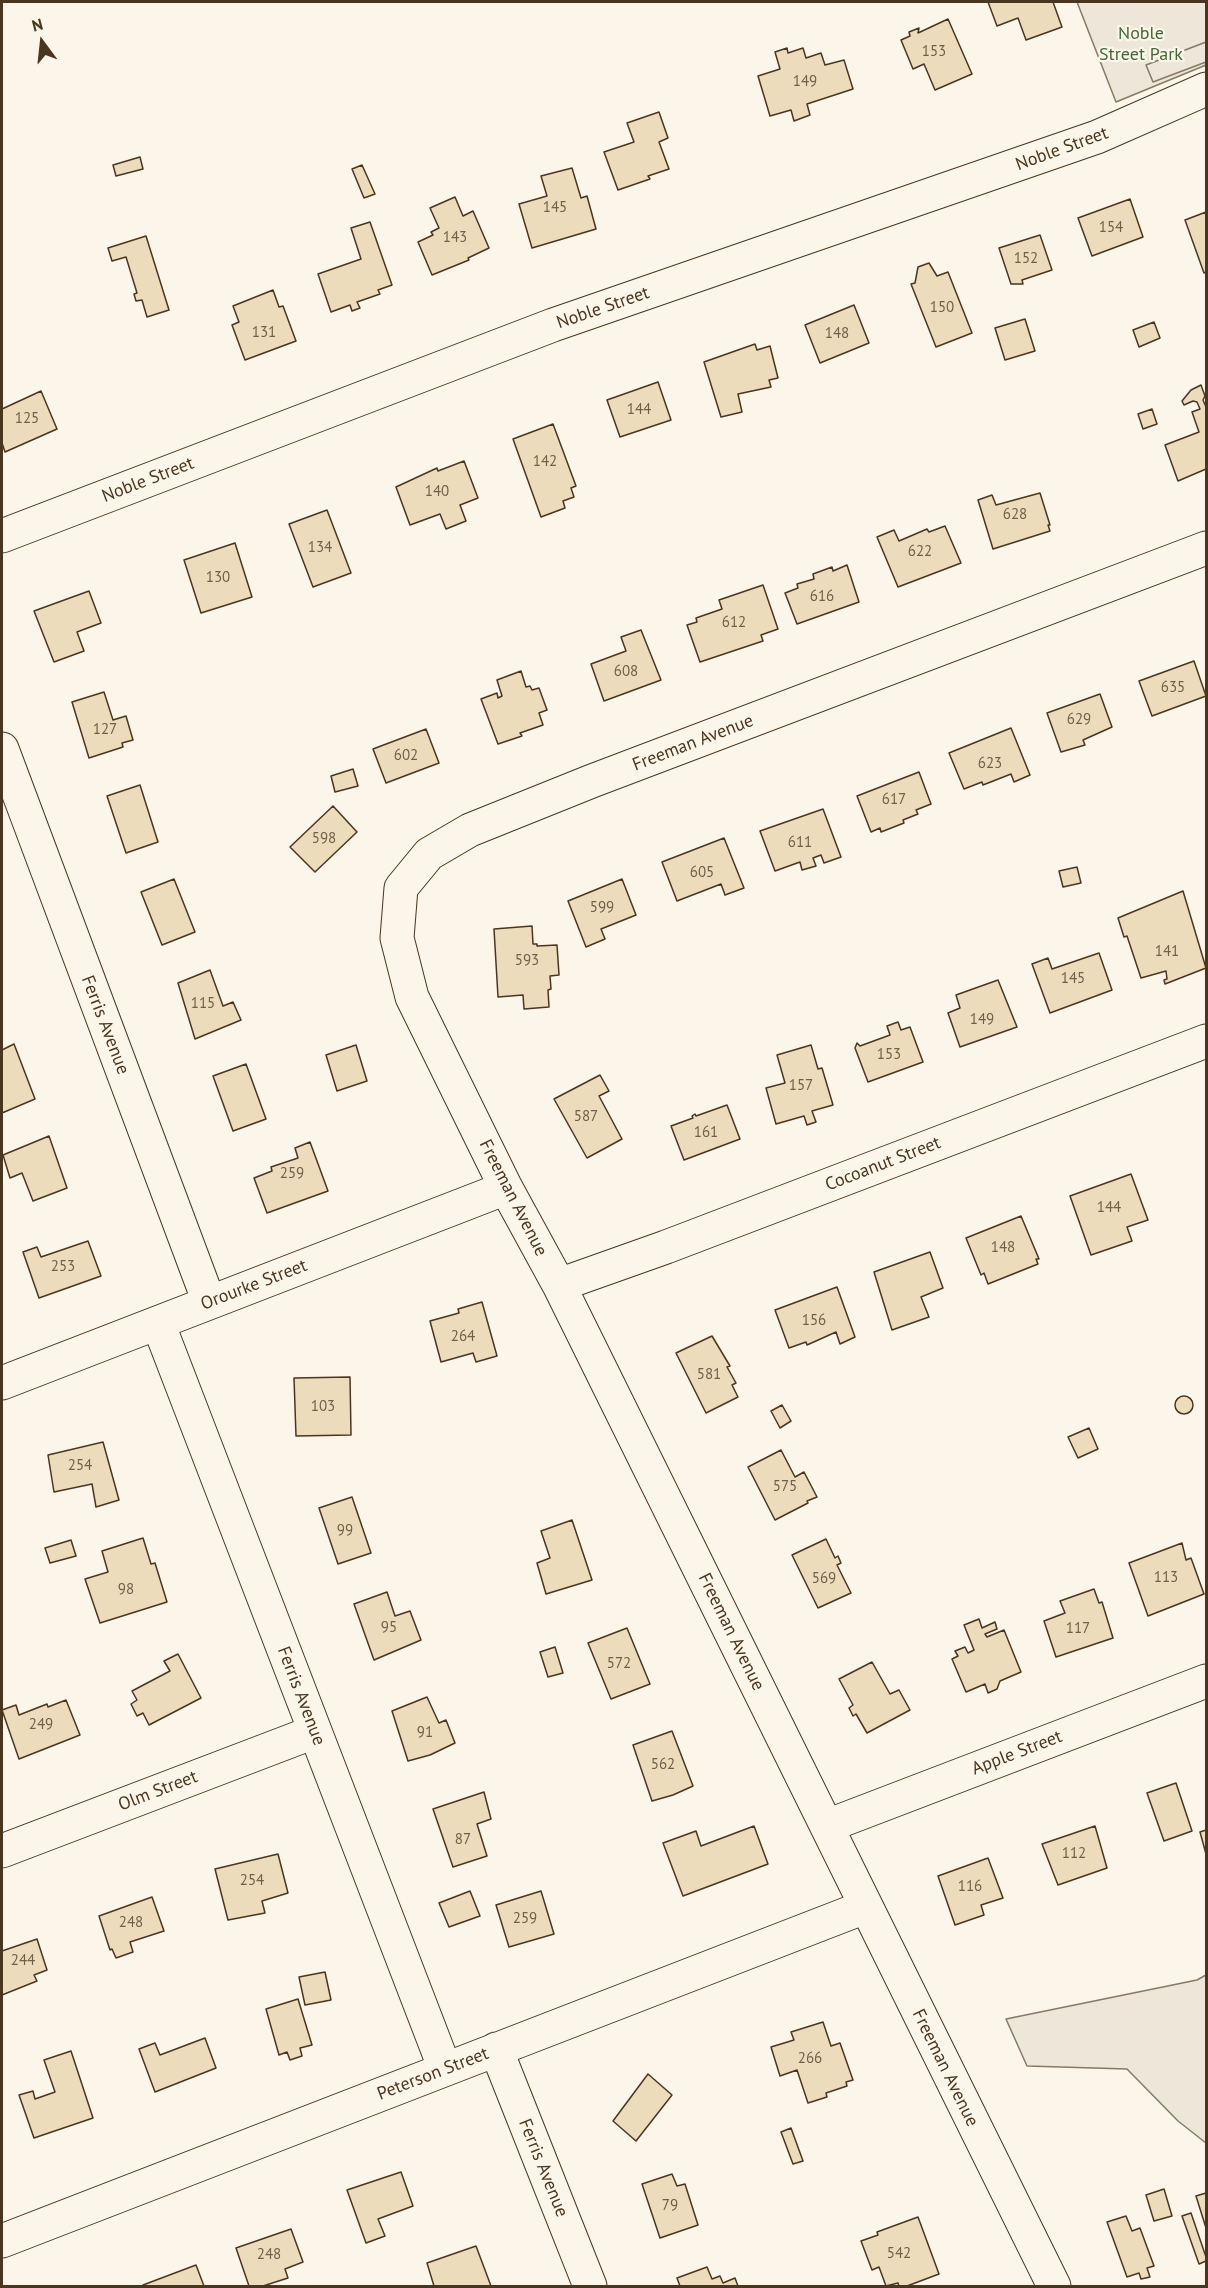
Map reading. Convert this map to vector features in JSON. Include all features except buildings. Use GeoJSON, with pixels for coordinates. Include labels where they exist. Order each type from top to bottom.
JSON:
{"type":"FeatureCollection","features":[{"type":"Feature","properties":{"kind":"street","name":"Noble Street"},"geometry":{"type":"LineString","coordinates":[[2,536],[553,325],[1097,137],[1206,89]]}},
{"type":"Feature","properties":{"kind":"street","name":"Freeman Avenue"},"geometry":{"type":"LineString","coordinates":[[1054,2286],[559,1286],[506,1188],[412,997],[398,938],[401,888],[429,854],[470,830],[592,781],[1206,548]]}},
{"type":"Feature","properties":{"kind":"street","name":"Ferris Avenue"},"geometry":{"type":"LineString","coordinates":[[2,749],[209,1302]]}},
{"type":"Feature","properties":{"kind":"street","name":"Cocoanut Street"},"geometry":{"type":"LineString","coordinates":[[559,1286],[1206,1041]]}},
{"type":"Feature","properties":{"kind":"street","name":"Orourke Street"},"geometry":{"type":"LineString","coordinates":[[2,1383],[506,1188]]}},
{"type":"Feature","properties":{"kind":"street","name":"Ferris Avenue"},"geometry":{"type":"LineString","coordinates":[[158,1323],[445,2069]]}},
{"type":"Feature","properties":{"kind":"street","name":"Apple Street"},"geometry":{"type":"LineString","coordinates":[[826,1826],[1206,1681]]}},
{"type":"Feature","properties":{"kind":"street","name":"Olm Street"},"geometry":{"type":"LineString","coordinates":[[2,1851],[314,1732]]}},
{"type":"Feature","properties":{"kind":"street","name":"Peterson Street"},"geometry":{"type":"LineString","coordinates":[[2,2241],[865,1907]]}},
{"type":"Feature","properties":{"kind":"street","name":"Ferris Avenue"},"geometry":{"type":"LineString","coordinates":[[496,2049],[590,2286]]}},
{"type":"Feature","properties":{"kind":"green space","name":"Noble Street Park"},"geometry":{"type":"Polygon","coordinates":[[[1077,2],[1206,2],[1206,65],[1116,102],[1077,2]]]}},
{"type":"Feature","properties":{"kind":"green space"},"geometry":{"type":"Polygon","coordinates":[[[1206,1975],[1206,2143],[1178,2121],[1127,2069],[1027,2066],[1006,2019],[1197,1980],[1206,1975]]]}},
{"type":"Feature","properties":{"kind":"shaded area"},"geometry":{"type":"Polygon","coordinates":[[[1206,42],[1206,62],[1153,82],[1146,65],[1206,42]]]}}]}
